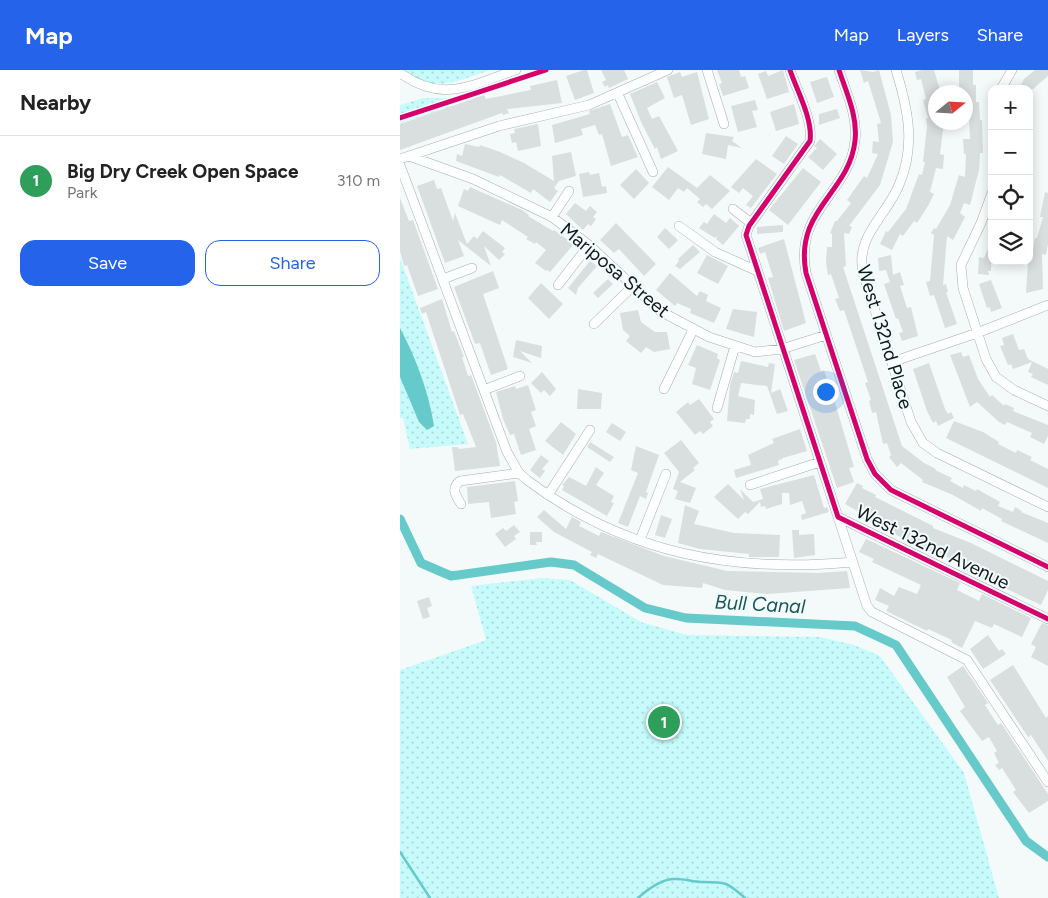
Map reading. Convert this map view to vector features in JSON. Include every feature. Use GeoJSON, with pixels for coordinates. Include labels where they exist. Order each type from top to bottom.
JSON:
{"type":"FeatureCollection","features":[{"type":"Feature","properties":{"kind":"street"},"geometry":{"type":"LineString","coordinates":[[400,73],[421,86],[445,91],[464,87],[516,70]]}},
{"type":"Feature","properties":{"kind":"street"},"geometry":{"type":"LineString","coordinates":[[400,160],[499,126],[566,112],[618,94],[668,70]]}},
{"type":"Feature","properties":{"kind":"street"},"geometry":{"type":"LineString","coordinates":[[707,70],[724,124]]}},
{"type":"Feature","properties":{"kind":"street"},"geometry":{"type":"LineString","coordinates":[[733,209],[751,223],[810,141],[811,134],[808,121],[790,70]]}},
{"type":"Feature","properties":{"kind":"street","name":"West 132nd Avenue"},"geometry":{"type":"LineString","coordinates":[[839,70],[855,122],[853,154],[844,174],[812,220],[804,248],[806,273],[867,459],[881,482],[906,499],[1048,567]]}},
{"type":"Feature","properties":{"kind":"street","name":"West 132nd Place"},"geometry":{"type":"LineString","coordinates":[[896,70],[908,115],[909,137],[906,162],[895,194],[867,235],[861,259],[863,274],[911,422],[919,438],[928,448],[1048,507]]}},
{"type":"Feature","properties":{"kind":"street"},"geometry":{"type":"LineString","coordinates":[[1003,85],[1012,70]]}},
{"type":"Feature","properties":{"kind":"street"},"geometry":{"type":"LineString","coordinates":[[618,94],[653,172]]}},
{"type":"Feature","properties":{"kind":"street","name":"Mariposa Street"},"geometry":{"type":"LineString","coordinates":[[409,156],[482,182],[552,217],[589,245],[665,314],[693,330],[755,352],[782,349],[826,335]]}},
{"type":"Feature","properties":{"kind":"street"},"geometry":{"type":"LineString","coordinates":[[400,165],[507,452],[519,473],[548,495],[594,522],[640,540],[699,558],[753,565],[810,566],[853,562]]}},
{"type":"Feature","properties":{"kind":"street"},"geometry":{"type":"LineString","coordinates":[[552,217],[569,191]]}},
{"type":"Feature","properties":{"kind":"street"},"geometry":{"type":"LineString","coordinates":[[988,204],[982,223],[961,266],[963,288],[990,368],[1000,381],[1048,406]]}},
{"type":"Feature","properties":{"kind":"street","name":"West 132nd Avenue"},"geometry":{"type":"LineString","coordinates":[[751,223],[746,235],[838,517],[1048,619]]}},
{"type":"Feature","properties":{"kind":"street"},"geometry":{"type":"LineString","coordinates":[[679,226],[716,252],[757,271]]}},
{"type":"Feature","properties":{"kind":"street"},"geometry":{"type":"LineString","coordinates":[[558,284],[589,245]]}},
{"type":"Feature","properties":{"kind":"street"},"geometry":{"type":"LineString","coordinates":[[443,279],[472,268]]}},
{"type":"Feature","properties":{"kind":"street"},"geometry":{"type":"LineString","coordinates":[[594,324],[633,286]]}},
{"type":"Feature","properties":{"kind":"street"},"geometry":{"type":"LineString","coordinates":[[892,362],[977,333],[1048,305]]}},
{"type":"Feature","properties":{"kind":"street"},"geometry":{"type":"LineString","coordinates":[[664,389],[693,330]]}},
{"type":"Feature","properties":{"kind":"street"},"geometry":{"type":"LineString","coordinates":[[716,408],[735,346]]}},
{"type":"Feature","properties":{"kind":"street"},"geometry":{"type":"LineString","coordinates":[[484,390],[520,376]]}},
{"type":"Feature","properties":{"kind":"street"},"geometry":{"type":"LineString","coordinates":[[548,495],[590,430]]}},
{"type":"Feature","properties":{"kind":"street"},"geometry":{"type":"LineString","coordinates":[[750,485],[820,462]]}},
{"type":"Feature","properties":{"kind":"street"},"geometry":{"type":"LineString","coordinates":[[461,504],[454,492],[456,485],[460,481],[519,473]]}},
{"type":"Feature","properties":{"kind":"street"},"geometry":{"type":"LineString","coordinates":[[640,540],[666,474]]}},
{"type":"Feature","properties":{"kind":"street"},"geometry":{"type":"LineString","coordinates":[[838,517],[867,606],[872,612],[967,660],[1047,780]]}},
{"type":"Feature","properties":{"kind":"shaded area"},"geometry":{"type":"Polygon","coordinates":[[[405,70],[490,70],[457,81],[437,83],[427,82],[405,70]]]}},
{"type":"Feature","properties":{"kind":"shaded area"},"geometry":{"type":"Polygon","coordinates":[[[423,98],[449,98],[452,106],[400,123],[400,105],[423,98]]]}},
{"type":"Feature","properties":{"kind":"shaded area"},"geometry":{"type":"Polygon","coordinates":[[[400,258],[468,444],[410,449],[403,418],[400,418],[400,258]]]}},
{"type":"Feature","properties":{"kind":"shaded area"},"geometry":{"type":"Polygon","coordinates":[[[542,578],[570,580],[641,622],[687,635],[820,637],[854,645],[880,656],[964,773],[999,898],[400,898],[400,670],[486,640],[471,586],[542,578]]]}},
{"type":"Feature","properties":{"kind":"water"},"geometry":{"type":"Polygon","coordinates":[[[400,328],[416,363],[429,401],[434,426],[427,430],[419,422],[400,377],[400,328]]]}},
{"type":"Feature","properties":{"kind":"building"},"geometry":{"type":"Polygon","coordinates":[[[587,70],[594,93],[575,100],[566,76],[587,70]]]}},
{"type":"Feature","properties":{"kind":"building"},"geometry":{"type":"Polygon","coordinates":[[[601,70],[624,70],[628,79],[609,88],[608,85],[605,87],[602,82],[606,80],[601,70]]]}},
{"type":"Feature","properties":{"kind":"building"},"geometry":{"type":"Polygon","coordinates":[[[717,70],[739,70],[741,77],[745,76],[749,88],[723,96],[719,84],[722,83],[717,70]]]}},
{"type":"Feature","properties":{"kind":"building"},"geometry":{"type":"Polygon","coordinates":[[[783,70],[789,92],[767,99],[758,74],[766,71],[768,76],[783,70]]]}},
{"type":"Feature","properties":{"kind":"building"},"geometry":{"type":"Polygon","coordinates":[[[860,70],[873,72],[879,70],[891,115],[893,142],[880,185],[849,226],[852,227],[849,234],[844,233],[846,266],[843,267],[902,446],[924,463],[952,478],[950,481],[963,488],[964,485],[976,491],[977,489],[1000,502],[998,506],[1013,512],[1015,507],[1021,512],[1048,523],[1048,543],[1001,521],[1002,519],[982,508],[981,511],[953,495],[922,482],[923,480],[901,463],[897,467],[889,457],[891,455],[887,443],[883,444],[876,412],[872,413],[869,401],[871,400],[865,383],[868,382],[844,310],[840,311],[835,299],[839,298],[831,274],[828,275],[826,262],[827,247],[832,247],[832,234],[830,233],[835,221],[851,203],[847,200],[864,176],[867,178],[878,154],[872,153],[873,141],[879,142],[877,124],[881,123],[868,81],[864,83],[860,70]]]}},
{"type":"Feature","properties":{"kind":"building"},"geometry":{"type":"Polygon","coordinates":[[[934,70],[938,85],[928,85],[928,118],[923,100],[926,99],[921,79],[917,80],[915,72],[934,70]]]}},
{"type":"Feature","properties":{"kind":"building"},"geometry":{"type":"Polygon","coordinates":[[[959,70],[973,70],[973,85],[959,85],[959,70]]]}},
{"type":"Feature","properties":{"kind":"building"},"geometry":{"type":"Polygon","coordinates":[[[1035,70],[1048,70],[1048,76],[1033,89],[1033,85],[1021,85],[1024,79],[1035,70]]]}},
{"type":"Feature","properties":{"kind":"building"},"geometry":{"type":"Polygon","coordinates":[[[680,72],[682,77],[697,72],[709,119],[691,125],[682,95],[674,98],[667,77],[680,72]]]}},
{"type":"Feature","properties":{"kind":"building"},"geometry":{"type":"Polygon","coordinates":[[[827,77],[834,97],[817,103],[810,82],[827,77]]]}},
{"type":"Feature","properties":{"kind":"building"},"geometry":{"type":"Polygon","coordinates":[[[557,80],[562,103],[507,109],[509,113],[503,115],[502,113],[400,150],[400,124],[484,95],[486,99],[531,90],[530,86],[557,80]]]}},
{"type":"Feature","properties":{"kind":"building"},"geometry":{"type":"Polygon","coordinates":[[[657,82],[665,98],[647,108],[652,119],[659,116],[678,151],[661,159],[657,147],[655,149],[642,124],[630,94],[657,82]]]}},
{"type":"Feature","properties":{"kind":"building"},"geometry":{"type":"Polygon","coordinates":[[[973,85],[976,85],[976,102],[979,102],[980,120],[982,120],[983,153],[980,153],[979,170],[970,205],[964,203],[960,213],[965,217],[953,240],[947,236],[943,285],[946,284],[948,292],[946,292],[957,324],[945,328],[934,295],[930,296],[926,282],[930,281],[934,235],[931,233],[934,228],[936,229],[950,205],[959,175],[965,177],[966,154],[964,154],[963,139],[970,139],[970,130],[973,130],[973,85]]]}},
{"type":"Feature","properties":{"kind":"building"},"geometry":{"type":"Polygon","coordinates":[[[755,100],[758,110],[752,111],[757,127],[738,132],[731,106],[755,100]]]}},
{"type":"Feature","properties":{"kind":"building"},"geometry":{"type":"Polygon","coordinates":[[[610,104],[622,137],[628,135],[638,157],[611,166],[602,134],[599,135],[595,125],[581,129],[583,135],[555,143],[552,125],[590,114],[589,111],[610,104]]]}},
{"type":"Feature","properties":{"kind":"building"},"geometry":{"type":"Polygon","coordinates":[[[794,104],[799,124],[776,131],[770,112],[794,104]]]}},
{"type":"Feature","properties":{"kind":"building"},"geometry":{"type":"Polygon","coordinates":[[[837,109],[840,118],[819,125],[819,114],[837,109]]]}},
{"type":"Feature","properties":{"kind":"building"},"geometry":{"type":"Polygon","coordinates":[[[926,118],[928,118],[928,130],[943,130],[940,154],[944,155],[943,169],[936,168],[930,192],[934,194],[928,206],[917,223],[914,221],[903,236],[900,234],[892,250],[880,244],[886,231],[888,232],[906,209],[919,174],[922,175],[925,162],[923,162],[927,126],[926,118]]]}},
{"type":"Feature","properties":{"kind":"building"},"geometry":{"type":"Polygon","coordinates":[[[538,124],[541,146],[518,151],[516,142],[512,143],[510,134],[515,133],[514,129],[538,124]]]}},
{"type":"Feature","properties":{"kind":"building"},"geometry":{"type":"Polygon","coordinates":[[[706,133],[734,137],[732,141],[742,148],[728,145],[726,159],[702,154],[706,133]]]}},
{"type":"Feature","properties":{"kind":"building"},"geometry":{"type":"Polygon","coordinates":[[[786,136],[798,144],[784,164],[772,156],[786,136]]]}},
{"type":"Feature","properties":{"kind":"building"},"geometry":{"type":"Polygon","coordinates":[[[820,139],[837,154],[823,170],[808,157],[817,148],[814,146],[820,139]]]}},
{"type":"Feature","properties":{"kind":"building"},"geometry":{"type":"Polygon","coordinates":[[[465,144],[479,147],[480,145],[500,152],[524,163],[554,181],[552,156],[571,152],[576,176],[559,181],[554,188],[558,191],[550,202],[533,189],[531,193],[500,175],[499,177],[456,161],[457,154],[462,156],[465,144]]]}},
{"type":"Feature","properties":{"kind":"building"},"geometry":{"type":"Polygon","coordinates":[[[756,159],[777,174],[751,208],[746,205],[753,196],[743,188],[739,193],[731,187],[756,159]]]}},
{"type":"Feature","properties":{"kind":"building"},"geometry":{"type":"Polygon","coordinates":[[[668,167],[697,188],[710,175],[730,191],[712,209],[706,204],[703,207],[697,202],[700,199],[687,188],[684,192],[678,188],[669,200],[652,187],[668,167]]]}},
{"type":"Feature","properties":{"kind":"building"},"geometry":{"type":"Polygon","coordinates":[[[803,168],[821,182],[788,225],[769,210],[803,168]]]}},
{"type":"Feature","properties":{"kind":"building"},"geometry":{"type":"Polygon","coordinates":[[[636,169],[649,183],[634,199],[620,185],[636,169]]]}},
{"type":"Feature","properties":{"kind":"building"},"geometry":{"type":"Polygon","coordinates":[[[589,172],[590,175],[599,173],[602,187],[606,186],[607,193],[583,197],[579,174],[589,172]]]}},
{"type":"Feature","properties":{"kind":"building"},"geometry":{"type":"Polygon","coordinates":[[[434,180],[437,189],[441,188],[453,221],[455,213],[467,244],[474,236],[477,239],[483,231],[505,248],[502,252],[505,254],[499,260],[484,246],[491,266],[458,240],[464,256],[445,263],[417,186],[434,180]]]}},
{"type":"Feature","properties":{"kind":"building"},"geometry":{"type":"Polygon","coordinates":[[[470,187],[522,210],[528,216],[554,230],[574,244],[550,272],[546,271],[535,263],[546,250],[536,242],[535,244],[526,239],[528,237],[502,220],[500,225],[458,206],[464,189],[468,191],[470,187]]]}},
{"type":"Feature","properties":{"kind":"building"},"geometry":{"type":"Polygon","coordinates":[[[1045,192],[1048,193],[1048,244],[1046,255],[1042,254],[1043,289],[1026,293],[1028,265],[1033,265],[1035,238],[1037,238],[1043,217],[1040,217],[1045,192]]]}},
{"type":"Feature","properties":{"kind":"building"},"geometry":{"type":"Polygon","coordinates":[[[400,198],[409,221],[413,220],[438,289],[418,296],[407,265],[404,266],[400,251],[400,198]]]}},
{"type":"Feature","properties":{"kind":"building"},"geometry":{"type":"Polygon","coordinates":[[[575,203],[586,211],[590,206],[597,212],[593,217],[596,219],[591,226],[588,224],[583,230],[566,214],[575,203]]]}},
{"type":"Feature","properties":{"kind":"building"},"geometry":{"type":"Polygon","coordinates":[[[714,214],[726,223],[730,218],[739,226],[723,245],[716,239],[718,235],[715,238],[699,228],[704,222],[707,224],[714,214]]]}},
{"type":"Feature","properties":{"kind":"building"},"geometry":{"type":"Polygon","coordinates":[[[616,223],[656,264],[644,276],[619,249],[614,253],[600,240],[616,223]]]}},
{"type":"Feature","properties":{"kind":"building"},"geometry":{"type":"Polygon","coordinates":[[[783,225],[783,232],[757,234],[757,227],[783,225]]]}},
{"type":"Feature","properties":{"kind":"building"},"geometry":{"type":"Polygon","coordinates":[[[665,228],[678,240],[669,249],[657,237],[665,228]]]}},
{"type":"Feature","properties":{"kind":"building"},"geometry":{"type":"Polygon","coordinates":[[[784,239],[806,323],[784,331],[768,278],[773,277],[765,252],[760,254],[758,248],[784,239]]]}},
{"type":"Feature","properties":{"kind":"building"},"geometry":{"type":"Polygon","coordinates":[[[693,245],[700,252],[680,269],[675,266],[679,261],[678,259],[693,245]]]}},
{"type":"Feature","properties":{"kind":"building"},"geometry":{"type":"Polygon","coordinates":[[[988,249],[988,265],[991,265],[991,271],[988,271],[989,275],[978,274],[979,257],[984,258],[988,249]]]}},
{"type":"Feature","properties":{"kind":"building"},"geometry":{"type":"Polygon","coordinates":[[[707,255],[728,266],[718,284],[697,273],[707,255]]]}},
{"type":"Feature","properties":{"kind":"building"},"geometry":{"type":"Polygon","coordinates":[[[891,255],[893,275],[900,272],[904,285],[900,286],[907,308],[911,307],[918,336],[902,341],[899,333],[903,332],[898,318],[896,319],[884,284],[890,282],[886,270],[879,271],[878,258],[891,255]]]}},
{"type":"Feature","properties":{"kind":"building"},"geometry":{"type":"Polygon","coordinates":[[[590,261],[597,266],[578,288],[576,295],[568,288],[590,261]]]}},
{"type":"Feature","properties":{"kind":"building"},"geometry":{"type":"Polygon","coordinates":[[[493,271],[499,288],[483,294],[508,369],[491,375],[480,343],[475,344],[454,287],[493,271]]]}},
{"type":"Feature","properties":{"kind":"building"},"geometry":{"type":"Polygon","coordinates":[[[670,273],[697,296],[700,291],[708,295],[706,301],[721,308],[714,323],[690,313],[691,309],[677,303],[675,306],[656,290],[670,273]]]}},
{"type":"Feature","properties":{"kind":"building"},"geometry":{"type":"Polygon","coordinates":[[[608,279],[613,284],[598,298],[593,293],[608,279]]]}},
{"type":"Feature","properties":{"kind":"building"},"geometry":{"type":"Polygon","coordinates":[[[991,280],[1002,308],[991,312],[990,307],[987,308],[979,284],[991,280]]]}},
{"type":"Feature","properties":{"kind":"building"},"geometry":{"type":"Polygon","coordinates":[[[541,283],[563,304],[549,319],[528,298],[541,283]]]}},
{"type":"Feature","properties":{"kind":"building"},"geometry":{"type":"Polygon","coordinates":[[[442,299],[452,332],[454,331],[464,357],[462,357],[468,376],[471,375],[496,442],[500,466],[455,471],[452,447],[458,447],[459,449],[476,447],[463,414],[460,415],[426,312],[422,314],[420,308],[442,299]]]}},
{"type":"Feature","properties":{"kind":"building"},"geometry":{"type":"Polygon","coordinates":[[[733,309],[757,312],[754,337],[726,329],[733,309]]]}},
{"type":"Feature","properties":{"kind":"building"},"geometry":{"type":"Polygon","coordinates":[[[638,310],[641,322],[655,332],[667,332],[670,349],[654,352],[646,347],[641,353],[626,341],[630,336],[623,330],[620,313],[638,310]]]}},
{"type":"Feature","properties":{"kind":"building"},"geometry":{"type":"Polygon","coordinates":[[[1013,334],[1019,350],[1024,349],[1028,359],[1048,369],[1048,385],[1031,377],[1033,374],[1028,372],[1032,362],[1013,369],[1011,364],[1008,365],[1000,346],[1004,345],[1002,338],[1013,334]]]}},
{"type":"Feature","properties":{"kind":"building"},"geometry":{"type":"Polygon","coordinates":[[[516,340],[542,346],[541,358],[520,351],[532,363],[513,357],[516,340]]]}},
{"type":"Feature","properties":{"kind":"building"},"geometry":{"type":"Polygon","coordinates":[[[697,345],[718,354],[717,358],[720,360],[710,390],[692,384],[696,368],[688,365],[697,345]]]}},
{"type":"Feature","properties":{"kind":"building"},"geometry":{"type":"Polygon","coordinates":[[[961,352],[963,357],[969,355],[978,379],[990,397],[992,395],[1004,406],[1005,404],[1014,408],[1013,411],[1048,425],[1048,436],[1044,444],[1030,437],[1032,433],[1007,422],[1005,425],[999,422],[977,402],[970,407],[950,355],[961,352]]]}},
{"type":"Feature","properties":{"kind":"building"},"geometry":{"type":"Polygon","coordinates":[[[815,354],[821,371],[824,370],[828,383],[831,382],[833,388],[831,389],[854,467],[849,468],[854,482],[837,488],[794,360],[815,354]]]}},
{"type":"Feature","properties":{"kind":"building"},"geometry":{"type":"Polygon","coordinates":[[[741,361],[768,367],[769,363],[775,364],[771,393],[780,389],[788,411],[777,414],[767,386],[741,383],[738,396],[755,400],[754,415],[750,414],[750,419],[746,419],[745,423],[727,421],[730,385],[734,372],[738,373],[741,361]]]}},
{"type":"Feature","properties":{"kind":"building"},"geometry":{"type":"Polygon","coordinates":[[[929,363],[945,409],[948,414],[951,412],[954,418],[938,426],[936,421],[933,423],[927,411],[913,369],[929,363]]]}},
{"type":"Feature","properties":{"kind":"building"},"geometry":{"type":"Polygon","coordinates":[[[542,372],[556,389],[550,396],[544,390],[541,393],[531,383],[542,372]]]}},
{"type":"Feature","properties":{"kind":"building"},"geometry":{"type":"Polygon","coordinates":[[[528,385],[536,410],[531,412],[536,426],[529,429],[536,450],[521,455],[514,434],[510,435],[503,419],[496,392],[515,386],[516,389],[528,385]]]}},
{"type":"Feature","properties":{"kind":"building"},"geometry":{"type":"Polygon","coordinates":[[[578,389],[602,393],[601,409],[577,409],[578,389]]]}},
{"type":"Feature","properties":{"kind":"building"},"geometry":{"type":"Polygon","coordinates":[[[699,399],[714,419],[710,422],[713,426],[703,434],[700,431],[695,435],[676,412],[688,402],[690,405],[699,399]]]}},
{"type":"Feature","properties":{"kind":"building"},"geometry":{"type":"Polygon","coordinates":[[[954,421],[983,432],[999,442],[998,444],[1016,453],[1017,450],[1032,457],[1030,460],[1048,469],[1048,488],[946,438],[954,421]]]}},
{"type":"Feature","properties":{"kind":"building"},"geometry":{"type":"Polygon","coordinates":[[[561,422],[576,434],[563,455],[545,441],[561,422]]]}},
{"type":"Feature","properties":{"kind":"building"},"geometry":{"type":"Polygon","coordinates":[[[612,423],[626,432],[620,441],[606,432],[612,423]]]}},
{"type":"Feature","properties":{"kind":"building"},"geometry":{"type":"Polygon","coordinates":[[[800,429],[807,451],[783,458],[778,461],[779,465],[736,478],[734,470],[751,465],[748,455],[774,443],[772,439],[800,429]]]}},
{"type":"Feature","properties":{"kind":"building"},"geometry":{"type":"Polygon","coordinates":[[[681,440],[699,463],[693,468],[695,470],[680,482],[696,488],[690,503],[675,499],[678,491],[673,489],[679,472],[664,453],[681,440]]]}},
{"type":"Feature","properties":{"kind":"building"},"geometry":{"type":"Polygon","coordinates":[[[590,442],[614,457],[610,462],[587,447],[590,442]]]}},
{"type":"Feature","properties":{"kind":"building"},"geometry":{"type":"Polygon","coordinates":[[[636,446],[659,455],[646,492],[648,493],[646,499],[640,496],[628,527],[618,523],[638,473],[631,470],[636,446]]]}},
{"type":"Feature","properties":{"kind":"building"},"geometry":{"type":"Polygon","coordinates":[[[541,455],[549,461],[542,469],[545,471],[540,478],[530,470],[541,455]]]}},
{"type":"Feature","properties":{"kind":"building"},"geometry":{"type":"Polygon","coordinates":[[[596,467],[604,473],[596,485],[614,496],[611,502],[614,503],[607,516],[562,490],[564,486],[562,485],[569,477],[586,486],[596,467]]]}},
{"type":"Feature","properties":{"kind":"building"},"geometry":{"type":"Polygon","coordinates":[[[814,475],[824,508],[827,507],[829,512],[802,520],[801,515],[806,513],[802,501],[790,505],[789,493],[782,493],[782,504],[766,509],[765,506],[761,507],[760,502],[748,514],[745,512],[738,519],[714,497],[728,484],[744,500],[740,489],[753,502],[763,499],[760,489],[814,475]]]}},
{"type":"Feature","properties":{"kind":"building"},"geometry":{"type":"Polygon","coordinates":[[[515,481],[518,501],[514,502],[516,514],[491,518],[489,502],[468,504],[467,487],[515,481]]]}},
{"type":"Feature","properties":{"kind":"building"},"geometry":{"type":"Polygon","coordinates":[[[857,483],[863,486],[862,488],[876,495],[875,497],[933,526],[933,528],[971,543],[1048,581],[1048,590],[1041,605],[959,567],[959,563],[939,553],[938,555],[859,517],[861,513],[845,504],[857,483]]]}},
{"type":"Feature","properties":{"kind":"building"},"geometry":{"type":"Polygon","coordinates":[[[685,505],[699,511],[694,524],[734,533],[780,535],[779,557],[749,557],[749,554],[700,549],[678,543],[685,505]]]}},
{"type":"Feature","properties":{"kind":"building"},"geometry":{"type":"Polygon","coordinates":[[[544,510],[566,529],[572,517],[581,522],[579,526],[599,536],[601,532],[664,556],[727,571],[818,573],[847,571],[850,588],[767,594],[725,590],[703,583],[702,588],[663,585],[598,554],[596,558],[590,555],[592,552],[554,532],[537,517],[544,510]]]}},
{"type":"Feature","properties":{"kind":"building"},"geometry":{"type":"Polygon","coordinates":[[[661,515],[672,519],[665,538],[655,535],[661,515]]]}},
{"type":"Feature","properties":{"kind":"building"},"geometry":{"type":"Polygon","coordinates":[[[514,525],[520,532],[514,536],[516,539],[505,547],[495,534],[503,528],[506,531],[514,525]]]}},
{"type":"Feature","properties":{"kind":"building"},"geometry":{"type":"Polygon","coordinates":[[[792,530],[799,530],[799,535],[814,534],[815,555],[794,558],[792,530]]]}},
{"type":"Feature","properties":{"kind":"building"},"geometry":{"type":"Polygon","coordinates":[[[530,532],[542,532],[542,542],[536,542],[537,545],[530,545],[530,532]]]}},
{"type":"Feature","properties":{"kind":"building"},"geometry":{"type":"Polygon","coordinates":[[[866,539],[960,583],[957,590],[979,601],[982,594],[1031,618],[1022,637],[994,624],[992,628],[975,621],[962,648],[951,642],[952,640],[928,629],[927,631],[886,611],[889,606],[875,600],[880,588],[894,596],[899,587],[917,594],[921,585],[872,562],[874,559],[859,552],[866,539]]]}},
{"type":"Feature","properties":{"kind":"building"},"geometry":{"type":"Polygon","coordinates":[[[429,597],[432,606],[427,608],[430,617],[423,619],[417,601],[429,597]]]}},
{"type":"Feature","properties":{"kind":"building"},"geometry":{"type":"Polygon","coordinates":[[[1042,623],[1048,625],[1048,666],[1031,657],[1036,647],[1031,644],[1042,623]]]}},
{"type":"Feature","properties":{"kind":"building"},"geometry":{"type":"Polygon","coordinates":[[[988,635],[999,651],[1002,649],[1006,654],[983,669],[970,649],[988,635]]]}},
{"type":"Feature","properties":{"kind":"building"},"geometry":{"type":"Polygon","coordinates":[[[1013,665],[1046,718],[1048,716],[1048,761],[1031,735],[1028,737],[990,680],[1013,665]]]}},
{"type":"Feature","properties":{"kind":"building"},"geometry":{"type":"Polygon","coordinates":[[[963,666],[988,703],[985,705],[998,725],[1001,723],[1048,794],[1048,801],[1029,813],[1013,792],[1016,790],[1002,768],[999,770],[995,765],[999,763],[994,753],[997,751],[989,737],[982,741],[960,711],[965,707],[947,677],[963,666]]]}},
{"type":"Feature","properties":{"kind":"waterway","name":"Bull Canal"},"geometry":{"type":"LineString","coordinates":[[400,519],[421,563],[451,576],[551,562],[574,565],[645,608],[686,618],[855,626],[896,645],[1026,841],[1048,857]]}},
{"type":"Feature","properties":{"kind":"waterway"},"geometry":{"type":"LineString","coordinates":[[400,852],[430,898]]}},
{"type":"Feature","properties":{"kind":"waterway"},"geometry":{"type":"LineString","coordinates":[[638,898],[660,882],[671,879],[726,884],[745,898]]}},
{"type":"Feature","properties":{"kind":"cycle path"},"geometry":{"type":"LineString","coordinates":[[400,118],[546,70]]}},
{"type":"Feature","properties":{"kind":"cycle path"},"geometry":{"type":"LineString","coordinates":[[790,70],[807,114],[810,141],[749,226],[746,235],[838,517],[1048,619]]}},
{"type":"Feature","properties":{"kind":"cycle path"},"geometry":{"type":"LineString","coordinates":[[839,70],[853,113],[855,141],[851,159],[843,175],[815,217],[808,233],[804,251],[806,273],[867,459],[875,474],[891,490],[1048,567]]}},
{"type":"Feature","properties":{"kind":"place","name":"Big Dry Creek Open Space"},"geometry":{"type":"Point","coordinates":[664,722]}}]}
